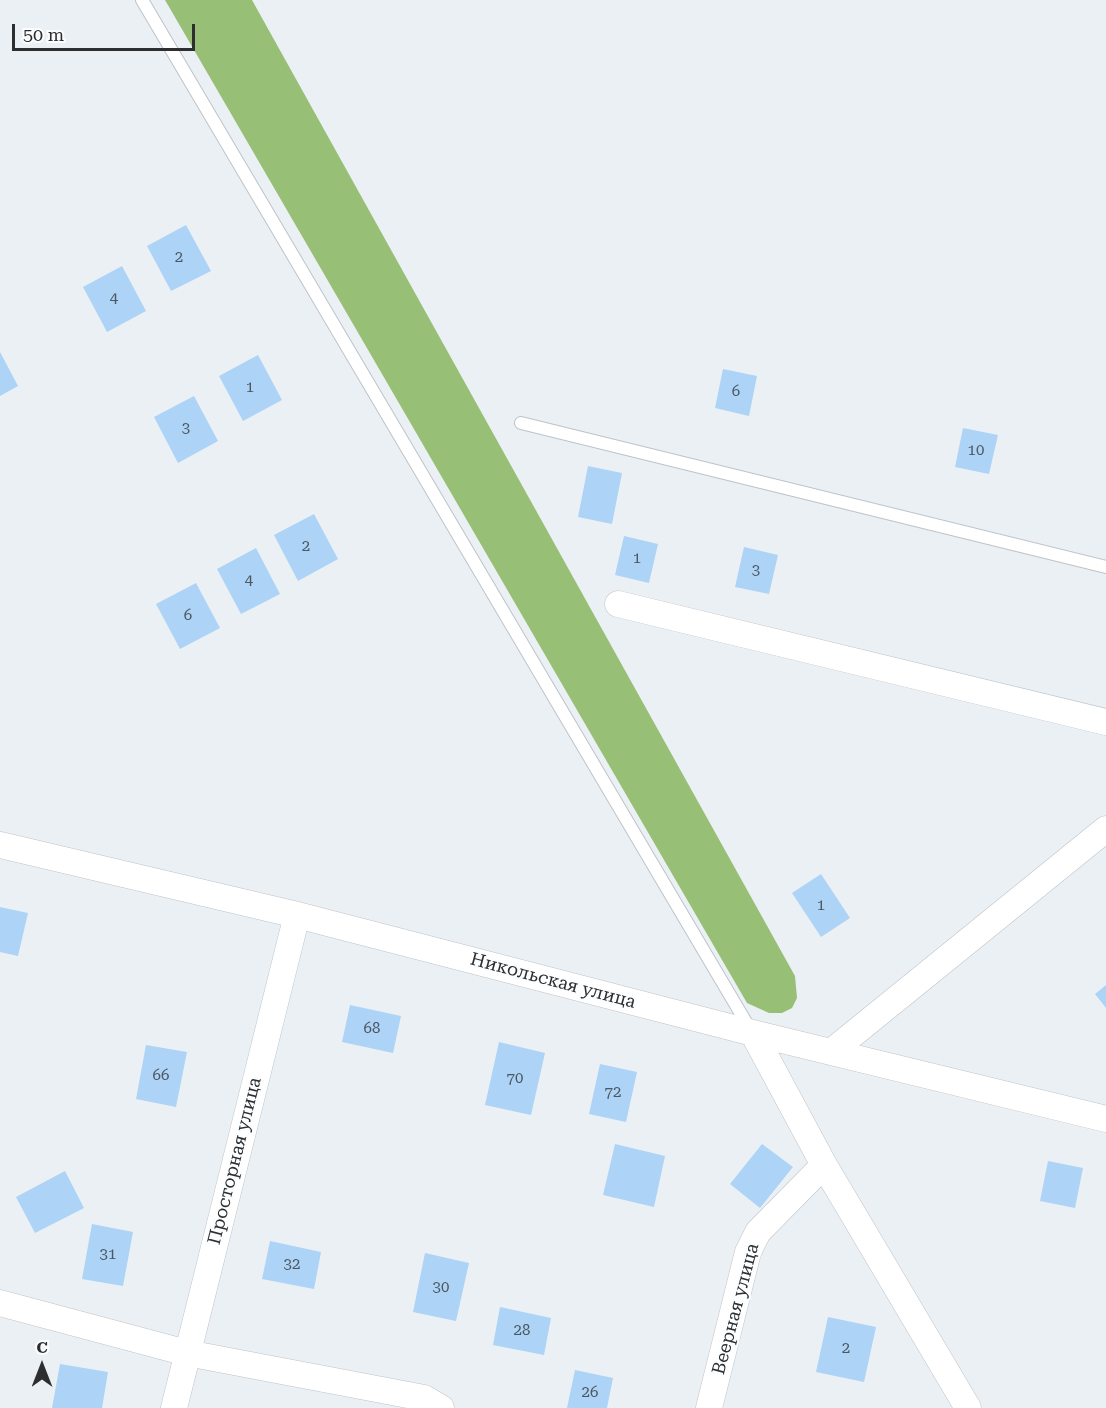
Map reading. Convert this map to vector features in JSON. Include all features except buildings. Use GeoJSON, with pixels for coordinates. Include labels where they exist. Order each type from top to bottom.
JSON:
{"type":"FeatureCollection","features":[{"type":"Feature","properties":{"kind":"street"},"geometry":{"type":"LineString","coordinates":[[618,604],[1106,722]]}},
{"type":"Feature","properties":{"kind":"street"},"geometry":{"type":"LineString","coordinates":[[831,1052],[1106,829]]}},
{"type":"Feature","properties":{"kind":"street","name":"Никольская улица"},"geometry":{"type":"LineString","coordinates":[[0,844],[297,915],[831,1052],[1100,1111]]}},
{"type":"Feature","properties":{"kind":"street","name":"Просторная улица"},"geometry":{"type":"LineString","coordinates":[[174,1408],[297,915]]}},
{"type":"Feature","properties":{"kind":"street"},"geometry":{"type":"LineString","coordinates":[[753,1033],[824,1165],[968,1408]]}},
{"type":"Feature","properties":{"kind":"street","name":"Веерная улица"},"geometry":{"type":"LineString","coordinates":[[709,1408],[748,1252],[758,1232],[824,1165]]}},
{"type":"Feature","properties":{"kind":"street"},"geometry":{"type":"LineString","coordinates":[[0,1303],[187,1353],[424,1398],[441,1408]]}},
{"type":"Feature","properties":{"kind":"lane"},"geometry":{"type":"LineString","coordinates":[[142,0],[753,1033]]}},
{"type":"Feature","properties":{"kind":"lane"},"geometry":{"type":"LineString","coordinates":[[521,423],[1106,567]]}},
{"type":"Feature","properties":{"kind":"green space"},"geometry":{"type":"Polygon","coordinates":[[[165,0],[252,0],[795,976],[797,998],[792,1008],[782,1013],[769,1013],[747,1003],[165,0]]]}}]}
